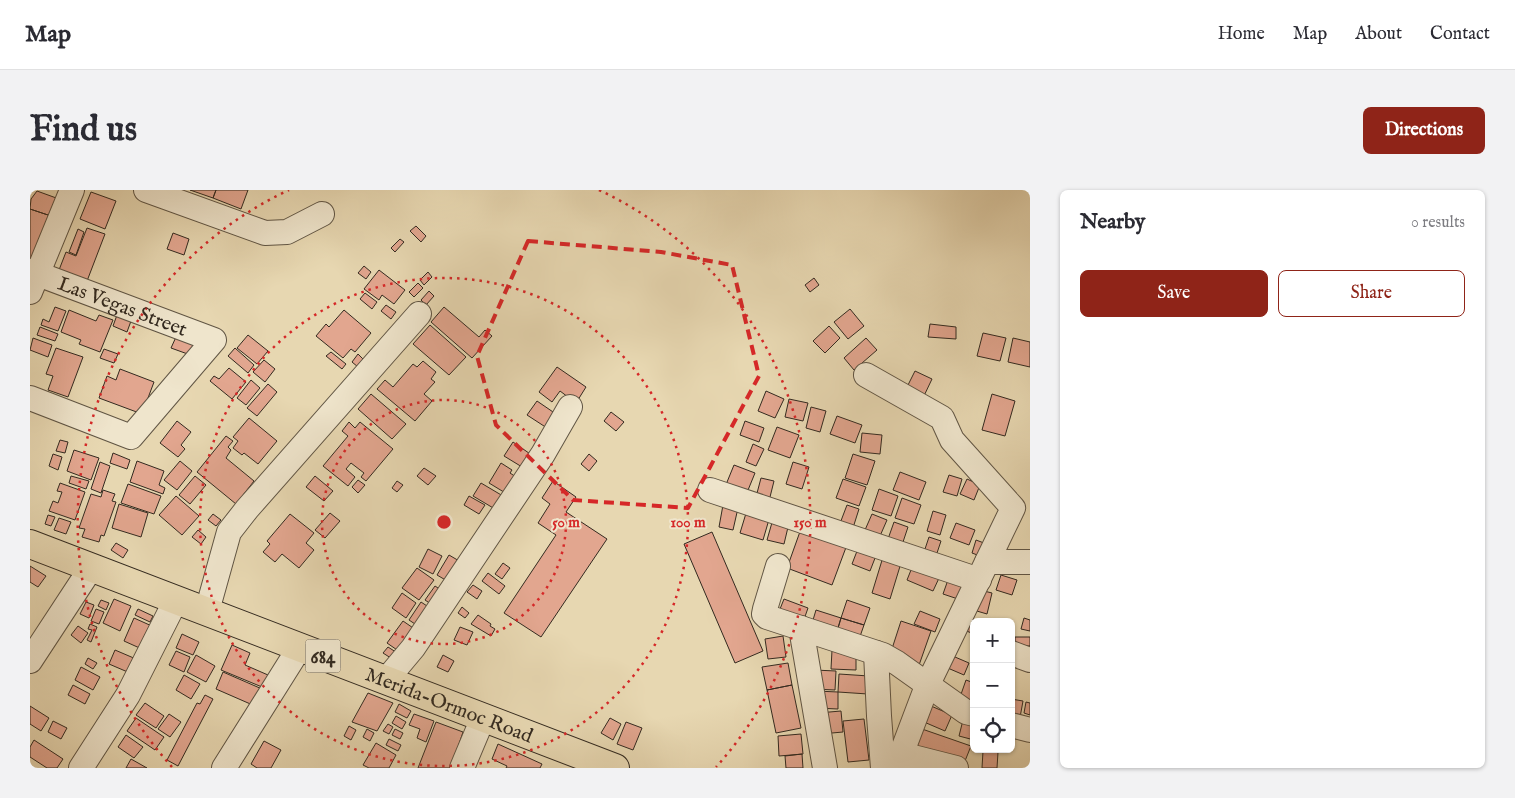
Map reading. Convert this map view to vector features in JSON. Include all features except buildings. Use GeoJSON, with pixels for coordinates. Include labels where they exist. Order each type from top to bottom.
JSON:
{"type":"FeatureCollection","features":[{"type":"Feature","properties":{"kind":"highway","name":"Merida-Ormoc Road"},"geometry":{"type":"LineString","coordinates":[[30,544],[615,768]]}},
{"type":"Feature","properties":{"kind":"street"},"geometry":{"type":"LineString","coordinates":[[33,279],[72,190]]}},
{"type":"Feature","properties":{"kind":"street"},"geometry":{"type":"LineString","coordinates":[[146,190],[265,233],[287,232],[322,214]]}},
{"type":"Feature","properties":{"kind":"street","name":"Las Vegas Street"},"geometry":{"type":"LineString","coordinates":[[30,398],[131,437],[214,340],[33,279]]}},
{"type":"Feature","properties":{"kind":"street"},"geometry":{"type":"LineString","coordinates":[[207,611],[229,532],[247,509],[420,314]]}},
{"type":"Feature","properties":{"kind":"street"},"geometry":{"type":"LineString","coordinates":[[866,375],[942,418],[952,440],[1013,508],[983,571],[964,636],[927,686],[894,763]]}},
{"type":"Feature","properties":{"kind":"street"},"geometry":{"type":"LineString","coordinates":[[387,680],[413,648],[543,454],[570,407]]}},
{"type":"Feature","properties":{"kind":"street"},"geometry":{"type":"LineString","coordinates":[[710,490],[983,571],[1030,562]]}},
{"type":"Feature","properties":{"kind":"street"},"geometry":{"type":"LineString","coordinates":[[778,566],[764,614],[767,617],[876,653],[897,663],[927,686],[970,713]]}},
{"type":"Feature","properties":{"kind":"street"},"geometry":{"type":"LineString","coordinates":[[30,661],[91,568]]}},
{"type":"Feature","properties":{"kind":"street"},"geometry":{"type":"LineString","coordinates":[[81,768],[128,695],[176,600]]}},
{"type":"Feature","properties":{"kind":"street"},"geometry":{"type":"LineString","coordinates":[[801,628],[825,768]]}},
{"type":"Feature","properties":{"kind":"street"},"geometry":{"type":"LineString","coordinates":[[224,768],[300,647]]}},
{"type":"Feature","properties":{"kind":"street"},"geometry":{"type":"LineString","coordinates":[[876,653],[878,716],[894,763]]}},
{"type":"Feature","properties":{"kind":"street"},"geometry":{"type":"LineString","coordinates":[[1015,654],[1030,660]]}},
{"type":"Feature","properties":{"kind":"street"},"geometry":{"type":"LineString","coordinates":[[462,768],[483,718]]}},
{"type":"Feature","properties":{"kind":"street"},"geometry":{"type":"LineString","coordinates":[[1015,726],[1030,730]]}},
{"type":"Feature","properties":{"kind":"street"},"geometry":{"type":"LineString","coordinates":[[894,763],[956,768]]}},
{"type":"Feature","properties":{"kind":"highlighted area"},"geometry":{"type":"Polygon","coordinates":[[[528,241],[661,252],[732,265],[759,376],[688,508],[573,500],[496,425],[477,356],[528,241]]]}}]}
